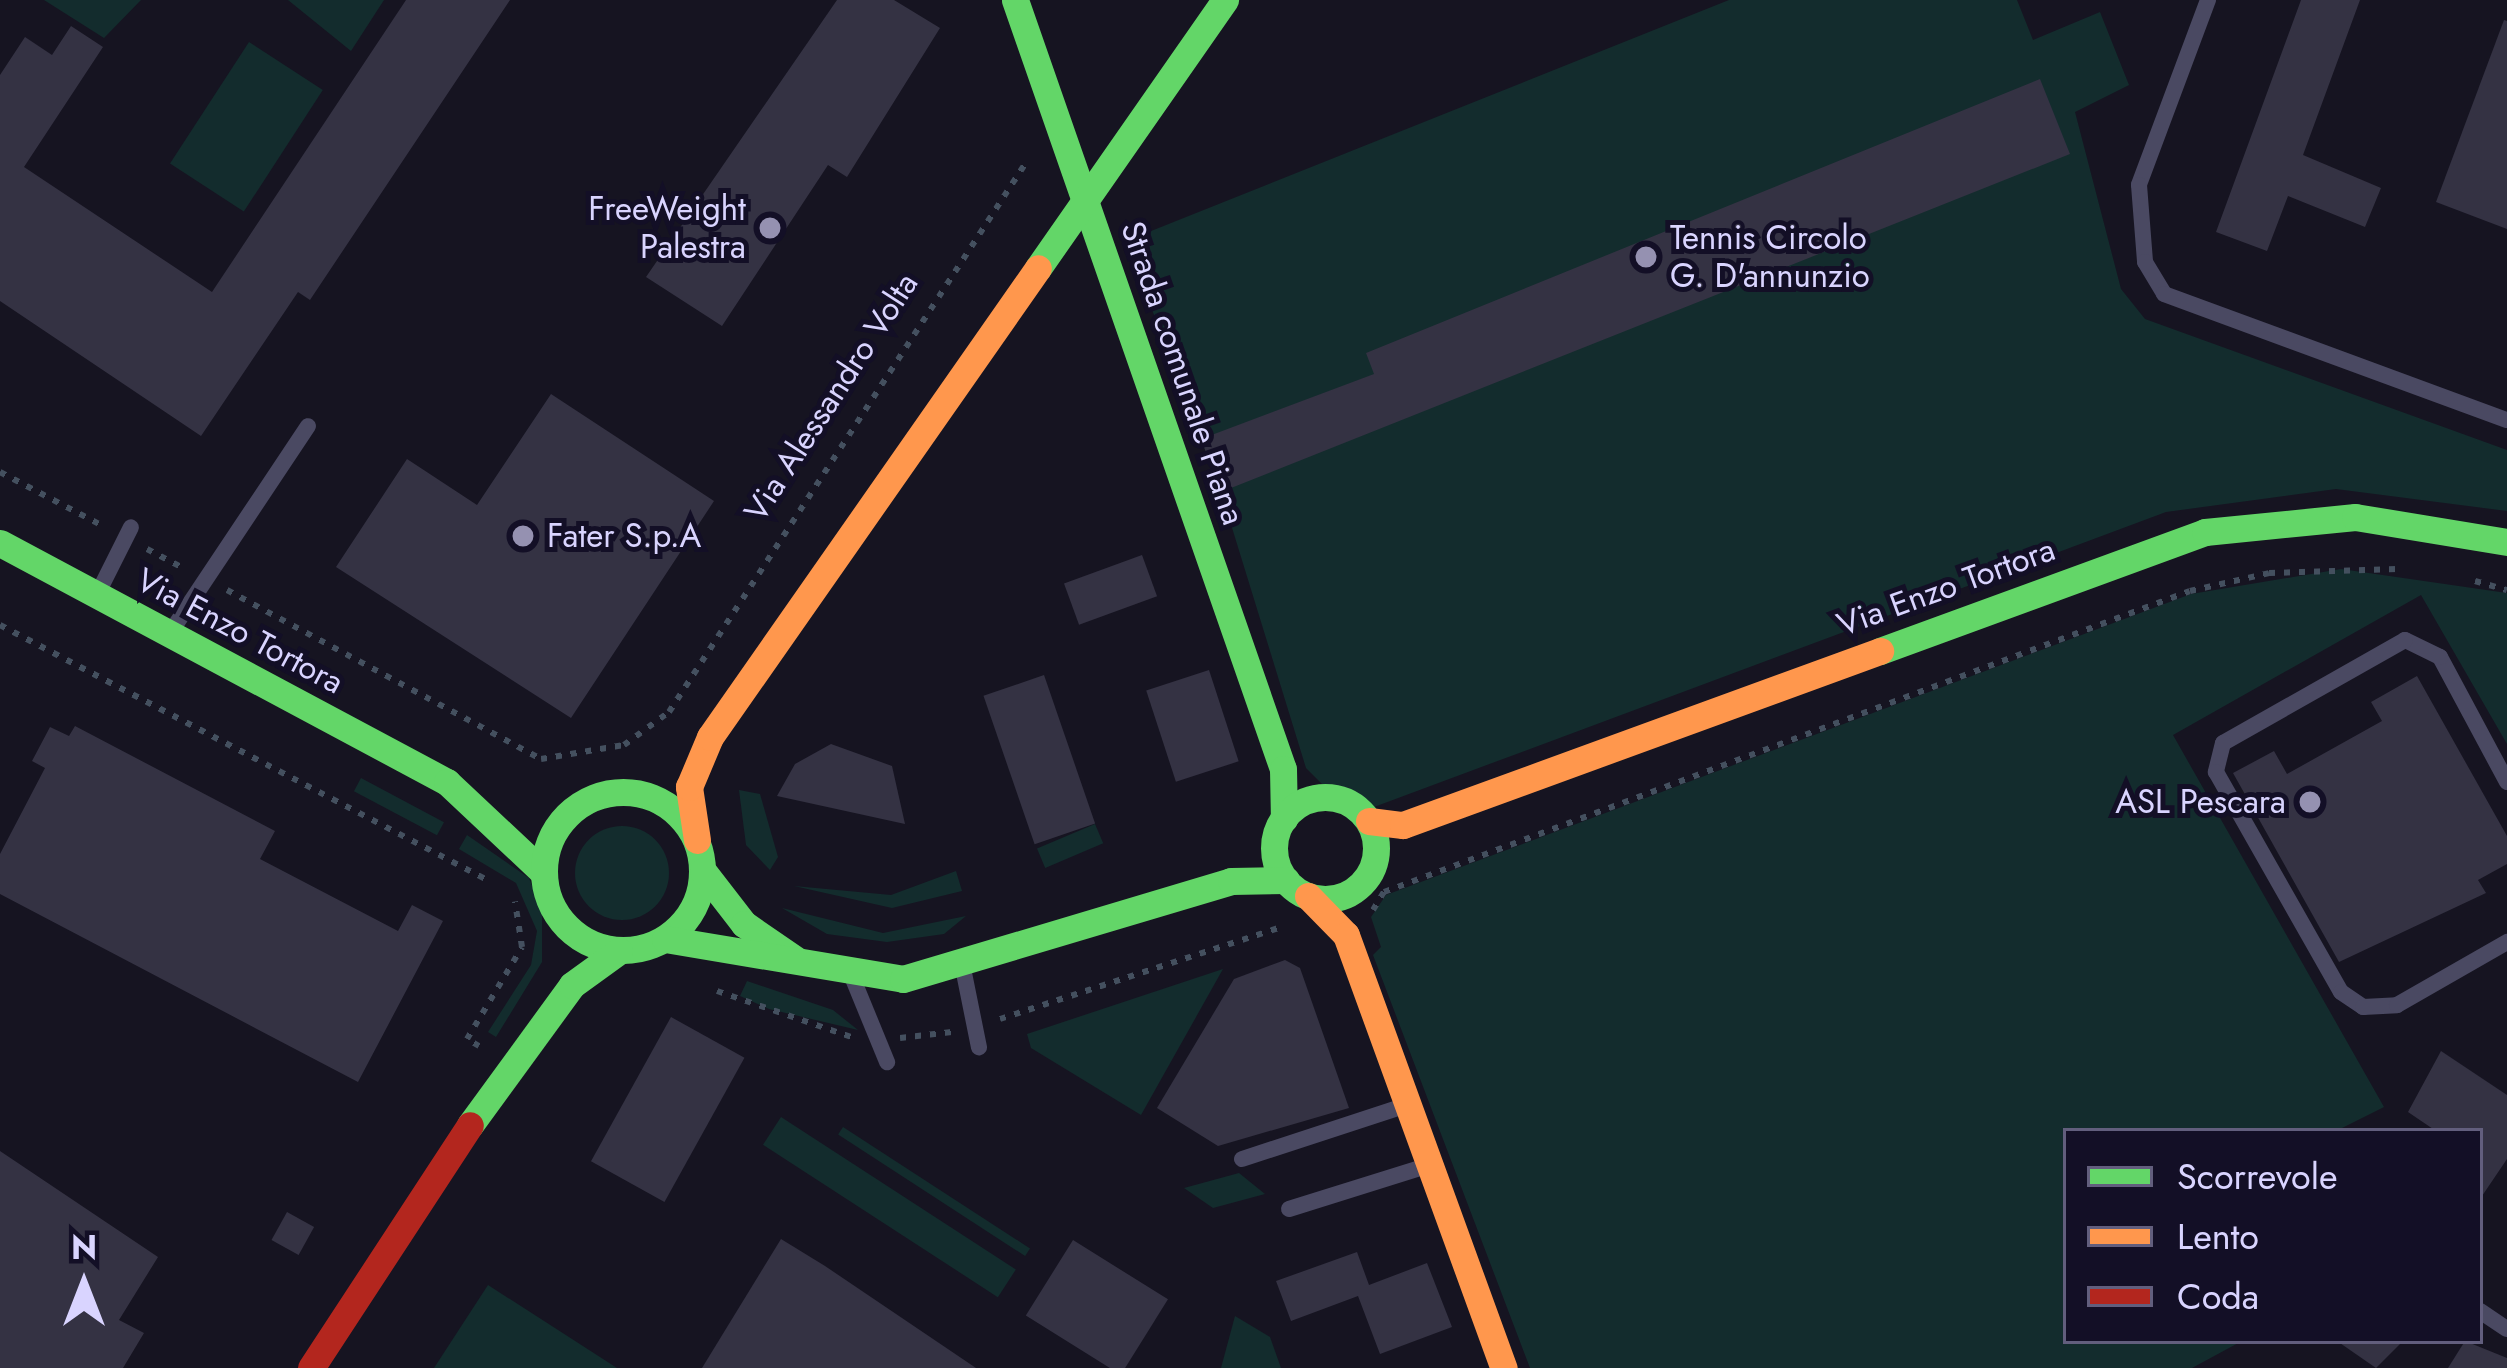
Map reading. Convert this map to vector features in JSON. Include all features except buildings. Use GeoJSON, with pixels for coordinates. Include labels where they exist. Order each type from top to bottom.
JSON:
{"type":"FeatureCollection","features":[{"type":"Feature","properties":{"kind":"street","name":"Strada comunale Piana"},"geometry":{"type":"LineString","coordinates":[[1015,0],[1283,769],[1279,832]]}},
{"type":"Feature","properties":{"kind":"street"},"geometry":{"type":"LineString","coordinates":[[810,968],[744,924],[703,872],[689,787],[710,737],[1088,209],[1225,0]]}},
{"type":"Feature","properties":{"kind":"street","name":"Via Enzo Tortora"},"geometry":{"type":"LineString","coordinates":[[1369,821],[1387,830],[2205,532],[2355,517],[2507,542]]}},
{"type":"Feature","properties":{"kind":"street","name":"Via Enzo Tortora"},"geometry":{"type":"LineString","coordinates":[[0,544],[447,782],[507,797]]}},
{"type":"Feature","properties":{"kind":"street"},"geometry":{"type":"LineString","coordinates":[[541,803],[576,807],[630,793],[710,737]]}},
{"type":"Feature","properties":{"kind":"street"},"geometry":{"type":"LineString","coordinates":[[1283,769],[1318,798],[1369,821],[1375,858],[1349,893]]}},
{"type":"Feature","properties":{"kind":"street","name":"Via Enzo Tortora"},"geometry":{"type":"LineString","coordinates":[[447,782],[543,872]]}},
{"type":"Feature","properties":{"kind":"street"},"geometry":{"type":"LineString","coordinates":[[630,793],[670,807],[697,840]]}},
{"type":"Feature","properties":{"kind":"street"},"geometry":{"type":"LineString","coordinates":[[1231,881],[1318,798]]}},
{"type":"Feature","properties":{"kind":"street"},"geometry":{"type":"LineString","coordinates":[[520,1050],[551,968],[555,912],[543,872],[576,807]]}},
{"type":"Feature","properties":{"kind":"street","name":"Via Enzo Tortora"},"geometry":{"type":"LineString","coordinates":[[1375,858],[1425,816]]}},
{"type":"Feature","properties":{"kind":"street"},"geometry":{"type":"LineString","coordinates":[[1279,832],[1297,888],[1357,926]]}},
{"type":"Feature","properties":{"kind":"street"},"geometry":{"type":"LineString","coordinates":[[311,1368],[520,1050],[572,985],[619,951],[665,939],[685,922],[703,872]]}},
{"type":"Feature","properties":{"kind":"street"},"geometry":{"type":"LineString","coordinates":[[665,939],[852,978],[963,968],[1231,881],[1349,893]]}},
{"type":"Feature","properties":{"kind":"street"},"geometry":{"type":"LineString","coordinates":[[1349,893],[1408,1105],[1504,1368]]}},
{"type":"Feature","properties":{"kind":"street"},"geometry":{"type":"LineString","coordinates":[[555,912],[582,939],[619,951]]}},
{"type":"Feature","properties":{"kind":"lane"},"geometry":{"type":"LineString","coordinates":[[2208,0],[2139,185],[2145,262],[2164,294],[2507,420]]}},
{"type":"Feature","properties":{"kind":"lane"},"geometry":{"type":"LineString","coordinates":[[170,634],[308,426]]}},
{"type":"Feature","properties":{"kind":"lane"},"geometry":{"type":"LineString","coordinates":[[97,595],[128,532]]}},
{"type":"Feature","properties":{"kind":"lane"},"geometry":{"type":"LineString","coordinates":[[2507,782],[2440,657],[2405,640],[2223,743],[2216,772],[2341,992],[2363,1007],[2397,1005],[2507,942]]}},
{"type":"Feature","properties":{"kind":"lane"},"geometry":{"type":"LineString","coordinates":[[963,968],[979,1047]]}},
{"type":"Feature","properties":{"kind":"lane"},"geometry":{"type":"LineString","coordinates":[[852,978],[887,1062]]}},
{"type":"Feature","properties":{"kind":"lane"},"geometry":{"type":"LineString","coordinates":[[1242,1159],[1408,1105]]}},
{"type":"Feature","properties":{"kind":"lane"},"geometry":{"type":"LineString","coordinates":[[1289,1209],[1430,1164]]}},
{"type":"Feature","properties":{"kind":"path","name":"Via Alessandro Volta"},"geometry":{"type":"LineString","coordinates":[[206,579],[541,759],[625,745],[669,712],[1036,148],[1067,150]]}},
{"type":"Feature","properties":{"kind":"path"},"geometry":{"type":"LineString","coordinates":[[0,472],[128,532],[206,579]]}},
{"type":"Feature","properties":{"kind":"path"},"geometry":{"type":"LineString","coordinates":[[1357,926],[1384,892],[2190,591],[2305,569],[2420,571]]}},
{"type":"Feature","properties":{"kind":"path"},"geometry":{"type":"LineString","coordinates":[[2454,577],[2507,590]]}},
{"type":"Feature","properties":{"kind":"path"},"geometry":{"type":"LineString","coordinates":[[0,625],[509,894],[522,947],[467,1039],[485,1049]]}},
{"type":"Feature","properties":{"kind":"green space"},"geometry":{"type":"Polygon","coordinates":[[[44,0],[141,0],[104,38],[44,0]]]}},
{"type":"Feature","properties":{"kind":"green space"},"geometry":{"type":"Polygon","coordinates":[[[288,0],[384,0],[351,51],[288,0]]]}},
{"type":"Feature","properties":{"kind":"green space"},"geometry":{"type":"Polygon","coordinates":[[[1729,0],[2017,0],[2033,40],[2100,12],[2129,85],[2075,112],[2121,289],[2145,319],[2507,450],[2507,511],[2336,489],[2166,512],[1374,807],[1322,784],[1306,768],[1221,492],[1126,241],[1729,0]]]}},
{"type":"Feature","properties":{"kind":"green space"},"geometry":{"type":"Polygon","coordinates":[[[249,42],[323,90],[244,212],[170,164],[249,42]]]}},
{"type":"Feature","properties":{"kind":"green space"},"geometry":{"type":"Polygon","coordinates":[[[2341,569],[2507,593],[2507,744],[2421,595],[2173,735],[2384,1107],[2342,1128],[2063,1128],[2063,1344],[2236,1344],[2192,1368],[1530,1368],[1373,955],[1381,947],[1371,917],[1386,895],[2191,594],[2341,569]]]}},
{"type":"Feature","properties":{"kind":"green space"},"geometry":{"type":"Polygon","coordinates":[[[361,778],[444,822],[437,835],[354,791],[361,778]]]}},
{"type":"Feature","properties":{"kind":"green space"},"geometry":{"type":"Polygon","coordinates":[[[739,790],[760,794],[778,857],[770,870],[746,845],[739,790]]]}},
{"type":"Feature","properties":{"kind":"green space"},"geometry":{"type":"Polygon","coordinates":[[[1095,824],[1103,843],[1045,868],[1037,849],[1095,824]]]}},
{"type":"Feature","properties":{"kind":"green space"},"geometry":{"type":"Polygon","coordinates":[[[622,826],[655,840],[669,873],[655,906],[622,920],[589,906],[575,873],[589,840],[622,826]]]}},
{"type":"Feature","properties":{"kind":"green space"},"geometry":{"type":"Polygon","coordinates":[[[467,835],[529,878],[542,910],[542,962],[496,1037],[488,1032],[531,965],[537,931],[516,883],[459,849],[467,835]]]}},
{"type":"Feature","properties":{"kind":"green space"},"geometry":{"type":"Polygon","coordinates":[[[956,871],[962,891],[892,908],[794,886],[891,895],[956,871]]]}},
{"type":"Feature","properties":{"kind":"green space"},"geometry":{"type":"Polygon","coordinates":[[[782,908],[883,933],[966,916],[944,934],[887,942],[827,934],[782,908]]]}},
{"type":"Feature","properties":{"kind":"green space"},"geometry":{"type":"Polygon","coordinates":[[[1223,969],[1141,1115],[1031,1048],[1027,1034],[1223,969]]]}},
{"type":"Feature","properties":{"kind":"green space"},"geometry":{"type":"Polygon","coordinates":[[[747,981],[833,1010],[858,1030],[769,1009],[740,996],[747,981]]]}},
{"type":"Feature","properties":{"kind":"green space"},"geometry":{"type":"Polygon","coordinates":[[[781,1117],[1016,1269],[998,1297],[763,1145],[781,1117]]]}},
{"type":"Feature","properties":{"kind":"green space"},"geometry":{"type":"Polygon","coordinates":[[[843,1127],[1030,1248],[1025,1256],[838,1135],[843,1127]]]}},
{"type":"Feature","properties":{"kind":"green space"},"geometry":{"type":"Polygon","coordinates":[[[1239,1173],[1265,1194],[1213,1208],[1184,1188],[1239,1173]]]}},
{"type":"Feature","properties":{"kind":"green space"},"geometry":{"type":"Polygon","coordinates":[[[488,1285],[617,1368],[434,1368],[488,1285]]]}},
{"type":"Feature","properties":{"kind":"green space"},"geometry":{"type":"Polygon","coordinates":[[[1235,1316],[1270,1337],[1281,1368],[1221,1368],[1235,1316]]]}},
{"type":"Feature","properties":{"kind":"traffic: fast"},"geometry":{"type":"LineString","coordinates":[[1015,0],[1283,769],[1284,819]]}},
{"type":"Feature","properties":{"kind":"traffic: fast"},"geometry":{"type":"LineString","coordinates":[[1038,268],[1225,0]]}},
{"type":"Feature","properties":{"kind":"traffic: fast"},"geometry":{"type":"LineString","coordinates":[[1880,651],[2205,532],[2355,517],[2507,542]]}},
{"type":"Feature","properties":{"kind":"traffic: fast"},"geometry":{"type":"LineString","coordinates":[[0,543],[447,782],[543,872]]}},
{"type":"Feature","properties":{"kind":"traffic: fast"},"geometry":{"type":"LineString","coordinates":[[623,792],[653,798],[679,815],[696,841],[702,871],[696,901],[679,927],[653,944],[623,950],[593,944],[567,927],[550,901],[544,871],[550,841],[567,815],[593,798],[623,792]]}},
{"type":"Feature","properties":{"kind":"traffic: fast"},"geometry":{"type":"LineString","coordinates":[[1325,797],[1344,801],[1361,812],[1372,829],[1376,848],[1372,867],[1361,884],[1344,895],[1325,899],[1306,895],[1289,884],[1278,867],[1274,848],[1278,829],[1289,812],[1306,801],[1325,797]]}},
{"type":"Feature","properties":{"kind":"traffic: fast"},"geometry":{"type":"LineString","coordinates":[[703,871],[744,924],[795,959]]}},
{"type":"Feature","properties":{"kind":"traffic: fast"},"geometry":{"type":"LineString","coordinates":[[665,939],[903,979],[1231,881],[1286,880]]}},
{"type":"Feature","properties":{"kind":"traffic: fast"},"geometry":{"type":"LineString","coordinates":[[470,1125],[572,985],[619,951]]}},
{"type":"Feature","properties":{"kind":"traffic: slow"},"geometry":{"type":"LineString","coordinates":[[697,840],[689,787],[710,737],[1038,268]]}},
{"type":"Feature","properties":{"kind":"traffic: slow"},"geometry":{"type":"LineString","coordinates":[[1369,821],[1403,825],[1880,651]]}},
{"type":"Feature","properties":{"kind":"traffic: slow"},"geometry":{"type":"LineString","coordinates":[[1308,896],[1346,935],[1504,1368]]}},
{"type":"Feature","properties":{"kind":"traffic: jam"},"geometry":{"type":"LineString","coordinates":[[311,1368],[470,1125]]}},
{"type":"Feature","properties":{"kind":"place","name":"FreeWeight Palestra"},"geometry":{"type":"Point","coordinates":[770,228]}},
{"type":"Feature","properties":{"kind":"place","name":"Tennis Circolo G. D'annunzio"},"geometry":{"type":"Point","coordinates":[1646,257]}},
{"type":"Feature","properties":{"kind":"place","name":"Fater S.p.A"},"geometry":{"type":"Point","coordinates":[523,536]}},
{"type":"Feature","properties":{"kind":"place","name":"ASL Pescara"},"geometry":{"type":"Point","coordinates":[2310,802]}}]}
